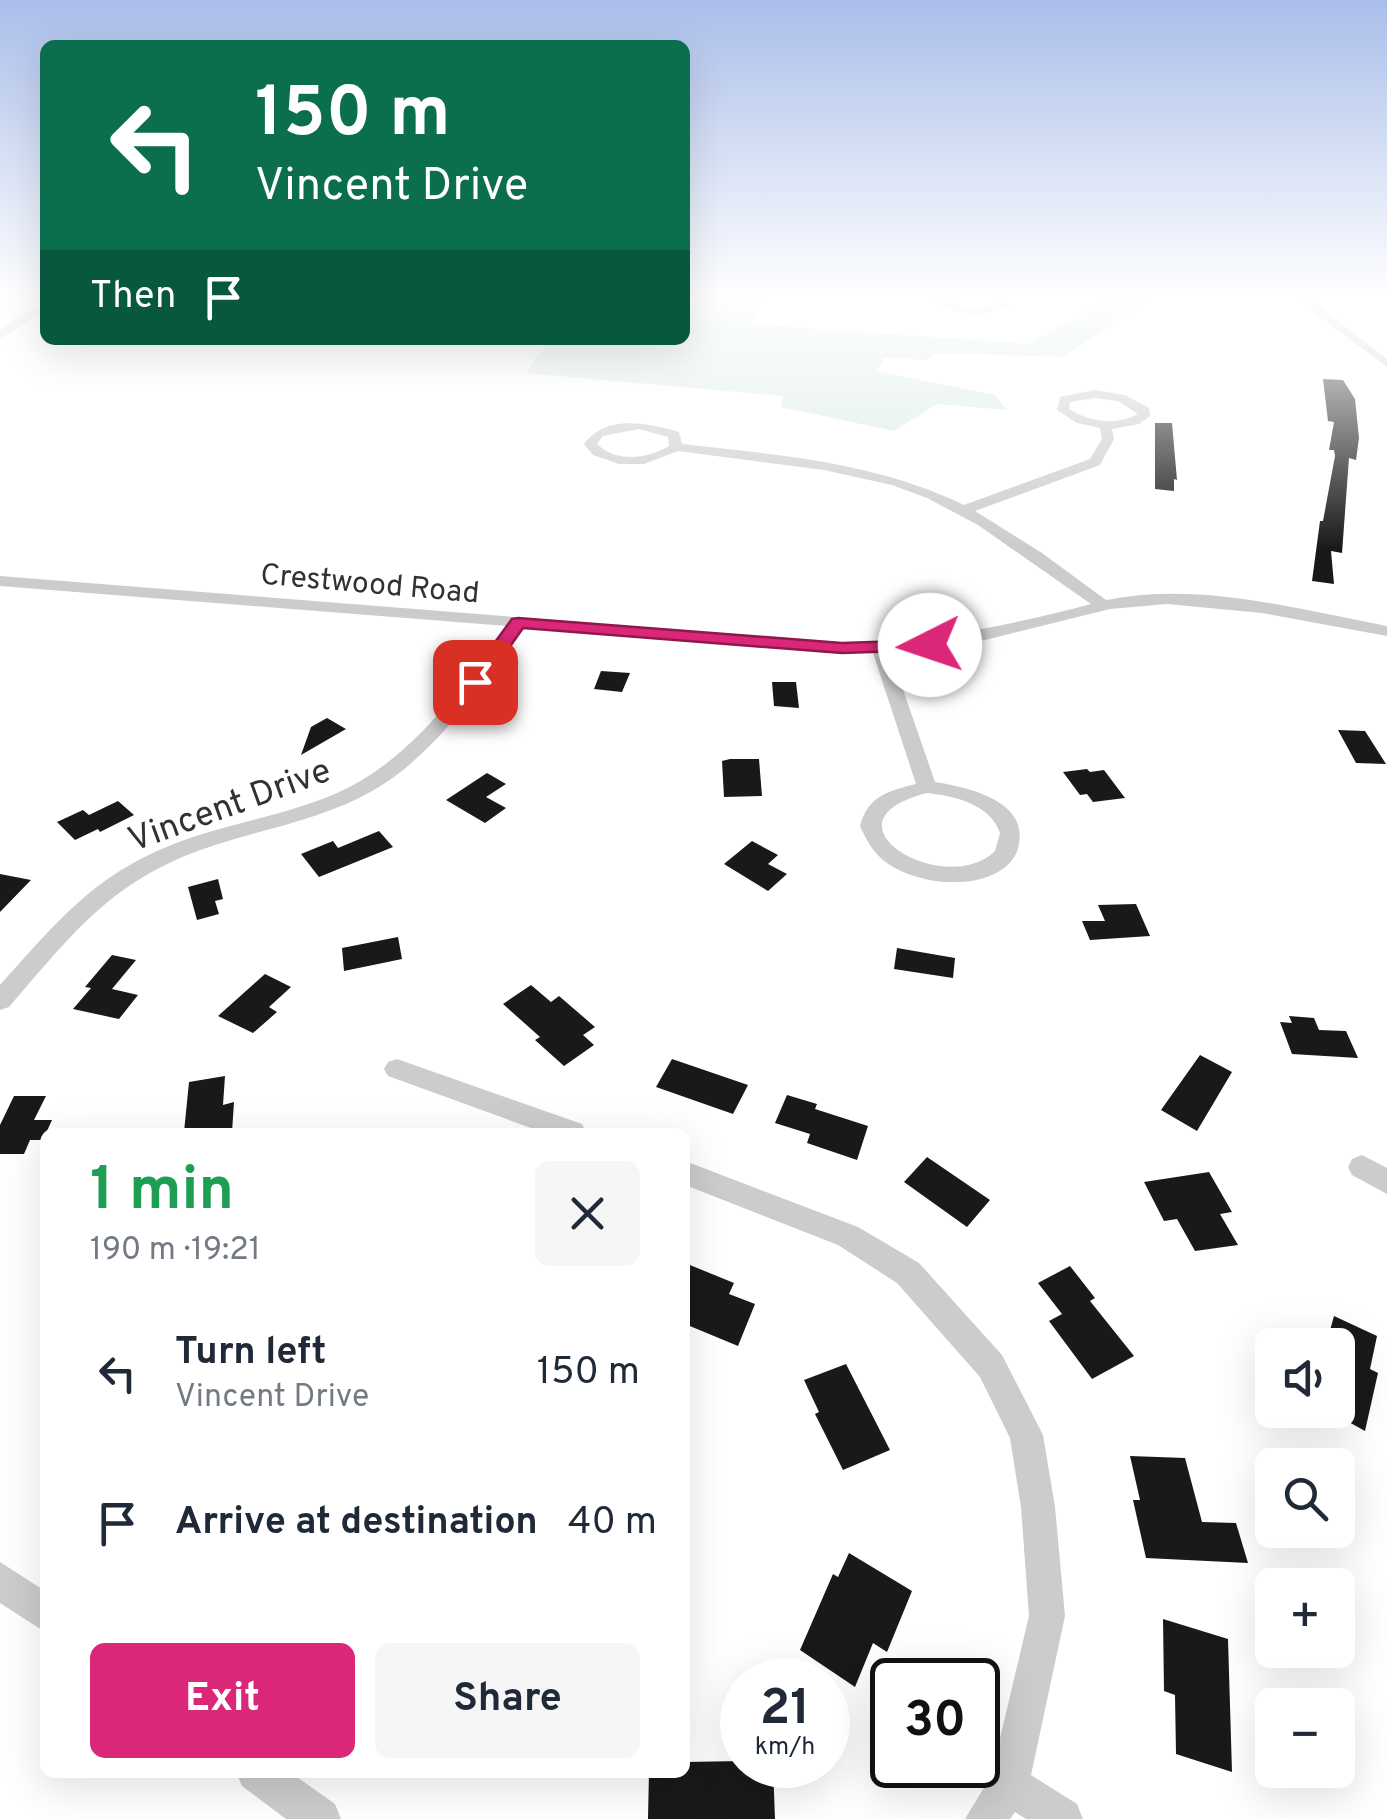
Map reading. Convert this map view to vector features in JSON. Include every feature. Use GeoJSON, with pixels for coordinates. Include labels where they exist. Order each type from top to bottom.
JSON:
{"type":"FeatureCollection","features":[{"type":"Feature","properties":{"kind":"street"},"geometry":{"type":"LineString","coordinates":[[1082,395],[1108,395],[1132,401],[1144,411],[1140,420],[1105,424],[1068,415],[1061,405],[1082,395]]}},
{"type":"Feature","properties":{"kind":"street"},"geometry":{"type":"LineString","coordinates":[[964,510],[1095,462],[1105,450],[1105,424]]}},
{"type":"Feature","properties":{"kind":"street"},"geometry":{"type":"LineString","coordinates":[[676,447],[678,441],[666,430],[639,426],[610,428],[592,438],[590,444],[601,455],[628,460],[658,457],[676,447],[859,473],[964,510],[1104,606]]}},
{"type":"Feature","properties":{"kind":"street","name":"Crestwood Road"},"geometry":{"type":"LineString","coordinates":[[0,581],[880,648],[972,638],[1133,600],[1189,599],[1387,631]]}},
{"type":"Feature","properties":{"kind":"street","name":"Vincent Drive"},"geometry":{"type":"LineString","coordinates":[[1,999],[74,916],[126,875],[177,850],[347,797],[390,769],[475,682],[518,623]]}},
{"type":"Feature","properties":{"kind":"street"},"geometry":{"type":"LineString","coordinates":[[880,648],[927,787]]}},
{"type":"Feature","properties":{"kind":"street"},"geometry":{"type":"LineString","coordinates":[[927,787],[970,795],[1002,818],[1009,832],[1008,846],[1000,860],[975,872],[941,876],[896,862],[880,849],[870,820],[876,807],[889,796],[927,787]]}},
{"type":"Feature","properties":{"kind":"street"},"geometry":{"type":"LineString","coordinates":[[397,1070],[561,1128]]}},
{"type":"Feature","properties":{"kind":"street"},"geometry":{"type":"LineString","coordinates":[[1362,1168],[1387,1182]]}},
{"type":"Feature","properties":{"kind":"street"},"geometry":{"type":"LineString","coordinates":[[690,1175],[848,1236],[908,1273],[991,1366],[1026,1436],[1038,1507],[1048,1616],[1009,1784],[986,1819]]}},
{"type":"Feature","properties":{"kind":"street"},"geometry":{"type":"LineString","coordinates":[[0,1580],[40,1610]]}},
{"type":"Feature","properties":{"kind":"street"},"geometry":{"type":"LineString","coordinates":[[264,1778],[320,1819]]}},
{"type":"Feature","properties":{"kind":"street"},"geometry":{"type":"LineString","coordinates":[[1009,1784],[1062,1819]]}},
{"type":"Feature","properties":{"kind":"shaded area"},"geometry":{"type":"Polygon","coordinates":[[[603,380],[920,380],[995,395],[1007,410],[937,404],[894,431],[781,407],[783,396],[603,380]]]}},
{"type":"Feature","properties":{"kind":"building"},"geometry":{"type":"Polygon","coordinates":[[[1323,380],[1343,380],[1355,399],[1359,438],[1356,460],[1349,458],[1342,553],[1331,551],[1334,584],[1312,581],[1335,456],[1334,450],[1329,450],[1334,422],[1328,421],[1323,380]]]}},
{"type":"Feature","properties":{"kind":"building"},"geometry":{"type":"Polygon","coordinates":[[[1155,423],[1172,423],[1177,480],[1174,479],[1174,491],[1155,489],[1155,423]]]}},
{"type":"Feature","properties":{"kind":"building"},"geometry":{"type":"Polygon","coordinates":[[[601,671],[630,673],[622,692],[594,689],[601,671]]]}},
{"type":"Feature","properties":{"kind":"building"},"geometry":{"type":"Polygon","coordinates":[[[772,682],[796,682],[799,708],[774,706],[772,682]]]}},
{"type":"Feature","properties":{"kind":"building"},"geometry":{"type":"Polygon","coordinates":[[[327,718],[346,729],[301,755],[311,727],[327,718]]]}},
{"type":"Feature","properties":{"kind":"building"},"geometry":{"type":"Polygon","coordinates":[[[1338,730],[1365,731],[1386,764],[1356,763],[1338,730]]]}},
{"type":"Feature","properties":{"kind":"building"},"geometry":{"type":"Polygon","coordinates":[[[759,759],[762,796],[724,797],[722,761],[759,759]]]}},
{"type":"Feature","properties":{"kind":"building"},"geometry":{"type":"Polygon","coordinates":[[[1104,770],[1125,798],[1093,802],[1087,794],[1080,795],[1063,772],[1104,770]]]}},
{"type":"Feature","properties":{"kind":"building"},"geometry":{"type":"Polygon","coordinates":[[[487,773],[506,784],[486,797],[506,808],[485,823],[446,800],[487,773]]]}},
{"type":"Feature","properties":{"kind":"building"},"geometry":{"type":"Polygon","coordinates":[[[118,801],[134,815],[100,832],[98,829],[75,840],[57,822],[83,810],[89,815],[118,801]]]}},
{"type":"Feature","properties":{"kind":"building"},"geometry":{"type":"Polygon","coordinates":[[[379,831],[393,847],[319,877],[301,854],[333,841],[338,848],[379,831]]]}},
{"type":"Feature","properties":{"kind":"building"},"geometry":{"type":"Polygon","coordinates":[[[752,841],[778,855],[768,864],[787,874],[768,891],[724,864],[752,841]]]}},
{"type":"Feature","properties":{"kind":"building"},"geometry":{"type":"Polygon","coordinates":[[[0,874],[31,880],[0,912],[0,874]]]}},
{"type":"Feature","properties":{"kind":"building"},"geometry":{"type":"Polygon","coordinates":[[[218,879],[223,899],[215,901],[219,914],[197,920],[188,887],[218,879]]]}},
{"type":"Feature","properties":{"kind":"building"},"geometry":{"type":"Polygon","coordinates":[[[1136,904],[1150,936],[1090,940],[1082,921],[1105,921],[1098,905],[1136,904]]]}},
{"type":"Feature","properties":{"kind":"building"},"geometry":{"type":"Polygon","coordinates":[[[398,937],[402,959],[344,971],[342,948],[398,937]]]}},
{"type":"Feature","properties":{"kind":"building"},"geometry":{"type":"Polygon","coordinates":[[[897,948],[955,958],[953,978],[894,969],[897,948]]]}},
{"type":"Feature","properties":{"kind":"building"},"geometry":{"type":"Polygon","coordinates":[[[112,955],[136,960],[112,989],[138,995],[119,1019],[73,1009],[91,988],[85,987],[112,955]]]}},
{"type":"Feature","properties":{"kind":"building"},"geometry":{"type":"Polygon","coordinates":[[[265,974],[291,987],[269,1007],[277,1012],[253,1033],[218,1016],[265,974]]]}},
{"type":"Feature","properties":{"kind":"building"},"geometry":{"type":"Polygon","coordinates":[[[531,985],[551,1002],[559,996],[595,1027],[583,1035],[594,1045],[564,1066],[535,1040],[540,1037],[503,1004],[531,985]]]}},
{"type":"Feature","properties":{"kind":"building"},"geometry":{"type":"Polygon","coordinates":[[[1289,1016],[1314,1018],[1319,1030],[1346,1031],[1358,1058],[1292,1054],[1280,1022],[1292,1023],[1289,1016]]]}},
{"type":"Feature","properties":{"kind":"building"},"geometry":{"type":"Polygon","coordinates":[[[1200,1055],[1232,1072],[1197,1131],[1161,1110],[1200,1055]]]}},
{"type":"Feature","properties":{"kind":"building"},"geometry":{"type":"Polygon","coordinates":[[[672,1059],[748,1085],[733,1114],[656,1087],[672,1059]]]}},
{"type":"Feature","properties":{"kind":"building"},"geometry":{"type":"Polygon","coordinates":[[[225,1076],[223,1105],[234,1102],[232,1128],[184,1128],[189,1082],[225,1076]]]}},
{"type":"Feature","properties":{"kind":"building"},"geometry":{"type":"Polygon","coordinates":[[[787,1095],[817,1104],[815,1109],[868,1126],[857,1160],[807,1143],[810,1134],[775,1123],[787,1095]]]}},
{"type":"Feature","properties":{"kind":"building"},"geometry":{"type":"Polygon","coordinates":[[[14,1096],[46,1096],[34,1120],[52,1120],[48,1128],[40,1128],[40,1140],[30,1140],[24,1154],[0,1154],[0,1125],[14,1096]]]}},
{"type":"Feature","properties":{"kind":"building"},"geometry":{"type":"Polygon","coordinates":[[[927,1157],[990,1200],[967,1227],[904,1182],[927,1157]]]}},
{"type":"Feature","properties":{"kind":"building"},"geometry":{"type":"Polygon","coordinates":[[[1209,1172],[1232,1212],[1220,1214],[1238,1245],[1195,1251],[1177,1219],[1164,1221],[1144,1182],[1209,1172]]]}},
{"type":"Feature","properties":{"kind":"building"},"geometry":{"type":"Polygon","coordinates":[[[690,1265],[734,1283],[729,1294],[755,1304],[738,1346],[690,1326],[690,1265]]]}},
{"type":"Feature","properties":{"kind":"building"},"geometry":{"type":"Polygon","coordinates":[[[1070,1266],[1095,1298],[1090,1301],[1134,1356],[1092,1379],[1049,1321],[1062,1314],[1038,1283],[1070,1266]]]}},
{"type":"Feature","properties":{"kind":"building"},"geometry":{"type":"Polygon","coordinates":[[[1334,1316],[1377,1336],[1370,1369],[1378,1373],[1365,1431],[1355,1425],[1355,1328],[1331,1328],[1334,1316]]]}},
{"type":"Feature","properties":{"kind":"building"},"geometry":{"type":"Polygon","coordinates":[[[846,1364],[890,1450],[843,1470],[815,1414],[819,1412],[804,1380],[846,1364]]]}},
{"type":"Feature","properties":{"kind":"building"},"geometry":{"type":"Polygon","coordinates":[[[1130,1456],[1185,1458],[1202,1522],[1236,1523],[1248,1563],[1146,1558],[1133,1500],[1140,1500],[1130,1456]]]}},
{"type":"Feature","properties":{"kind":"building"},"geometry":{"type":"Polygon","coordinates":[[[849,1553],[912,1591],[887,1652],[873,1643],[855,1687],[850,1684],[850,1658],[812,1658],[800,1650],[833,1574],[838,1577],[849,1553]]]}},
{"type":"Feature","properties":{"kind":"building"},"geometry":{"type":"Polygon","coordinates":[[[1163,1619],[1228,1639],[1232,1772],[1176,1754],[1175,1695],[1164,1691],[1163,1619]]]}},
{"type":"Feature","properties":{"kind":"building"},"geometry":{"type":"Polygon","coordinates":[[[720,1761],[720,1788],[774,1788],[775,1819],[648,1819],[649,1778],[690,1778],[690,1762],[720,1761]]]}},
{"type":"Feature","properties":{"kind":"route"},"geometry":{"type":"LineString","coordinates":[[475,682],[518,623],[842,648],[930,645]]}}]}
